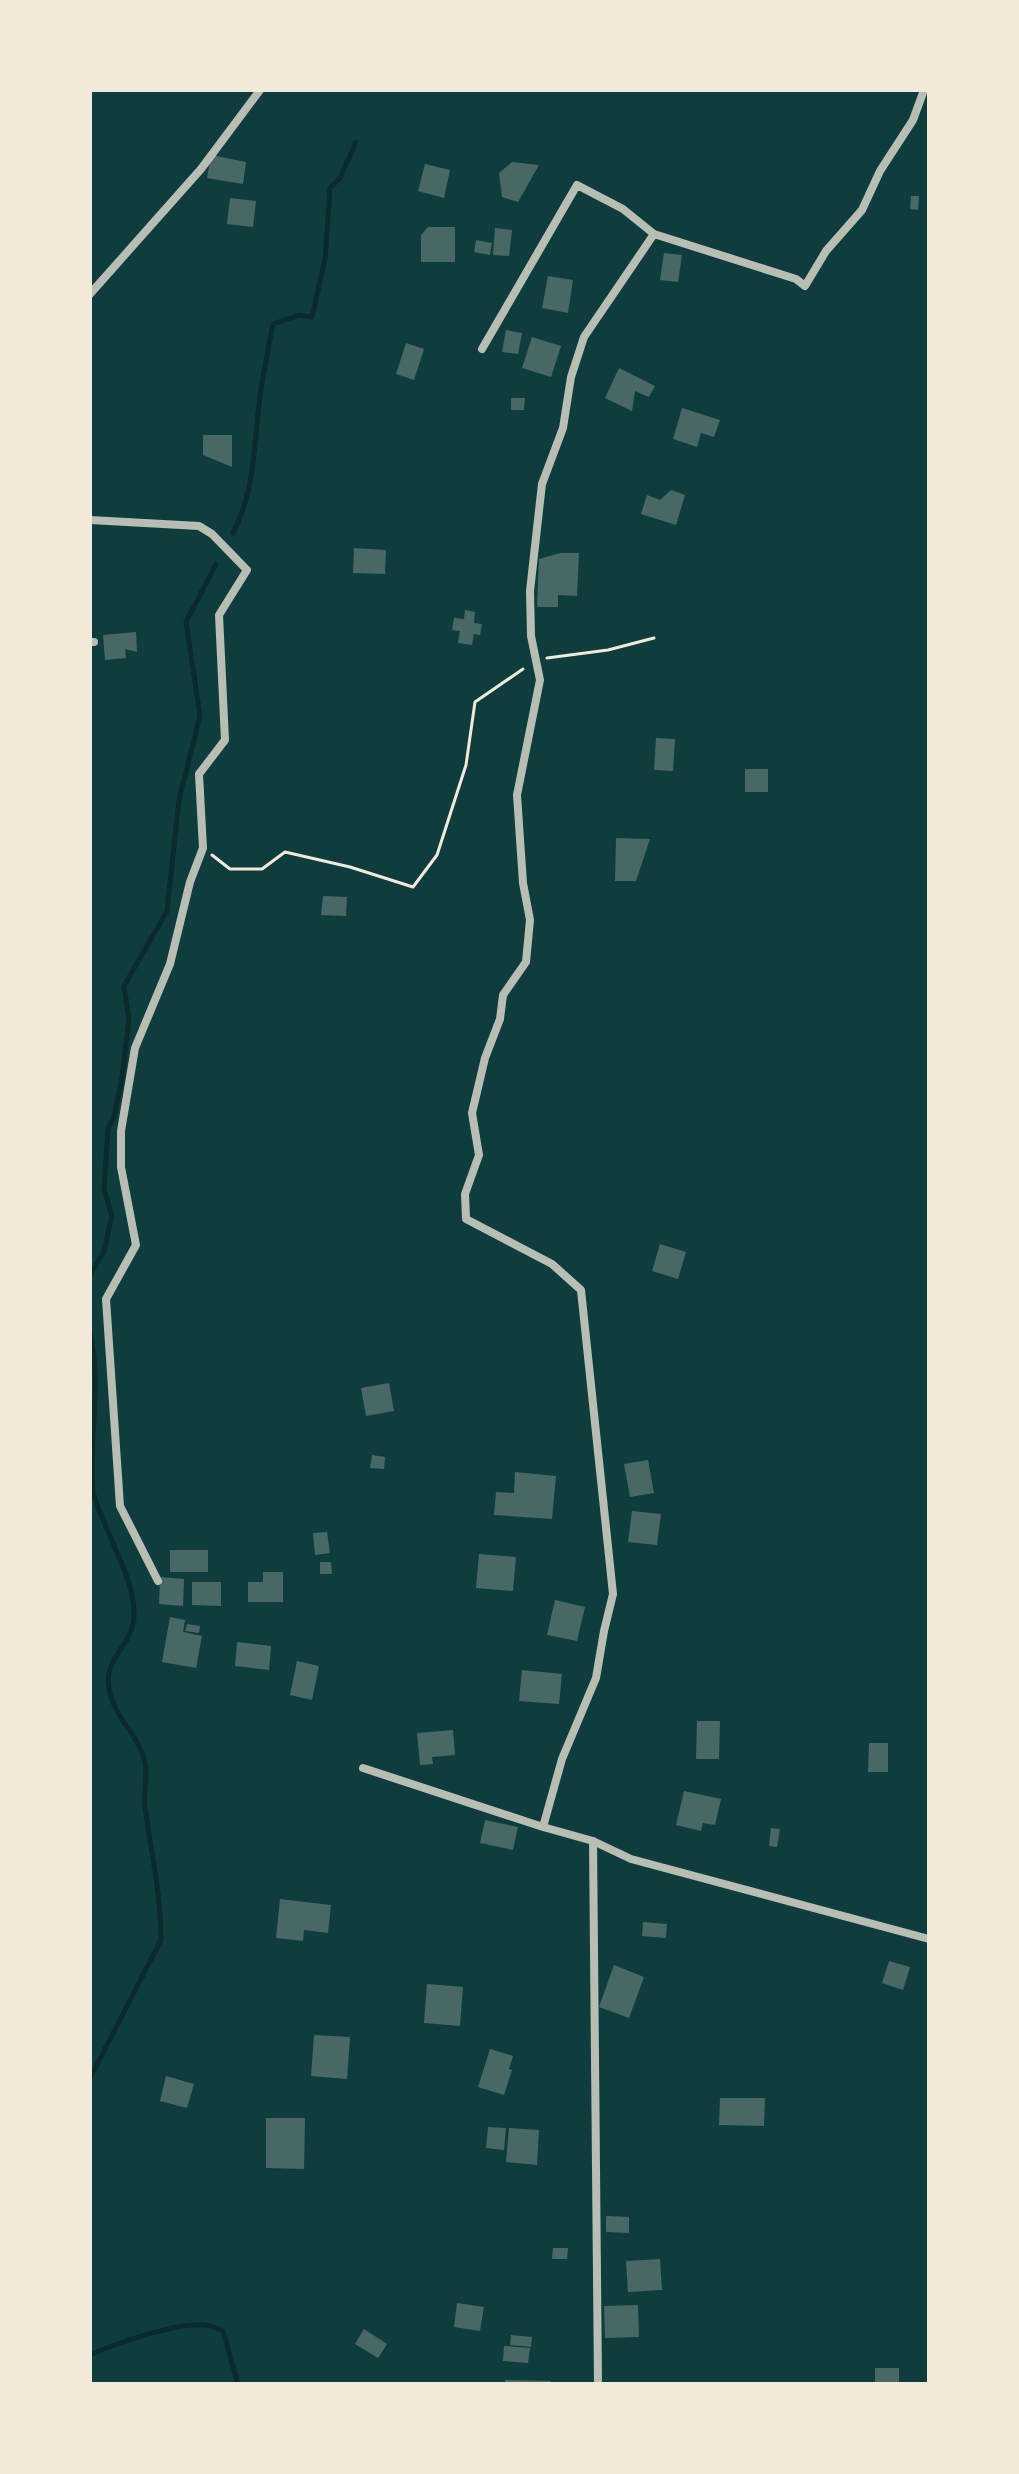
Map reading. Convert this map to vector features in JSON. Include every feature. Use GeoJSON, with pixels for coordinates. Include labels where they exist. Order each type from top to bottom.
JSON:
{"type":"FeatureCollection","features":[{"type":"Feature","properties":{"kind":"street"},"geometry":{"type":"LineString","coordinates":[[90,294],[201,169],[260,90]]}},
{"type":"Feature","properties":{"kind":"street"},"geometry":{"type":"LineString","coordinates":[[482,349],[577,185],[623,209],[654,234],[796,279],[805,286],[826,251],[862,210],[880,171],[913,120],[924,90]]}},
{"type":"Feature","properties":{"kind":"street"},"geometry":{"type":"LineString","coordinates":[[543,1827],[562,1759],[596,1678],[613,1594],[581,1290],[552,1264],[466,1219],[465,1194],[479,1155],[472,1113],[485,1058],[500,1019],[503,995],[526,962],[530,920],[523,883],[517,795],[540,680],[531,636],[530,591],[542,484],[563,428],[571,377],[584,337],[654,234]]}},
{"type":"Feature","properties":{"kind":"street"},"geometry":{"type":"LineString","coordinates":[[90,520],[199,526],[212,534],[247,570],[219,615],[225,740],[199,774],[203,848],[190,882],[170,964],[135,1048],[121,1131],[121,1167],[136,1245],[106,1299],[120,1506],[158,1581]]}},
{"type":"Feature","properties":{"kind":"street"},"geometry":{"type":"LineString","coordinates":[[363,1768],[593,1841],[631,1859],[929,1939]]}},
{"type":"Feature","properties":{"kind":"street"},"geometry":{"type":"LineString","coordinates":[[593,1841],[598,2384]]}},
{"type":"Feature","properties":{"kind":"path"},"geometry":{"type":"LineString","coordinates":[[203,848],[230,869],[262,869],[285,852],[350,867],[413,887],[437,855],[466,765],[475,702],[536,660],[608,650],[654,638]]}},
{"type":"Feature","properties":{"kind":"building"},"geometry":{"type":"Polygon","coordinates":[[[211,155],[246,162],[243,184],[207,178],[211,155]]]}},
{"type":"Feature","properties":{"kind":"building"},"geometry":{"type":"Polygon","coordinates":[[[512,162],[539,165],[518,202],[502,197],[499,173],[512,162]]]}},
{"type":"Feature","properties":{"kind":"building"},"geometry":{"type":"Polygon","coordinates":[[[425,164],[450,170],[444,198],[418,191],[425,164]]]}},
{"type":"Feature","properties":{"kind":"building"},"geometry":{"type":"Polygon","coordinates":[[[911,196],[919,196],[918,210],[910,209],[911,196]]]}},
{"type":"Feature","properties":{"kind":"building"},"geometry":{"type":"Polygon","coordinates":[[[230,198],[256,201],[253,227],[227,224],[230,198]]]}},
{"type":"Feature","properties":{"kind":"building"},"geometry":{"type":"Polygon","coordinates":[[[428,227],[455,227],[455,262],[421,262],[421,235],[428,227]]]}},
{"type":"Feature","properties":{"kind":"building"},"geometry":{"type":"Polygon","coordinates":[[[495,228],[512,230],[509,256],[493,255],[495,228]]]}},
{"type":"Feature","properties":{"kind":"building"},"geometry":{"type":"Polygon","coordinates":[[[476,240],[492,243],[490,255],[474,252],[476,240]]]}},
{"type":"Feature","properties":{"kind":"building"},"geometry":{"type":"Polygon","coordinates":[[[664,253],[682,255],[678,282],[660,280],[664,253]]]}},
{"type":"Feature","properties":{"kind":"building"},"geometry":{"type":"Polygon","coordinates":[[[548,276],[573,280],[568,313],[542,308],[548,276]]]}},
{"type":"Feature","properties":{"kind":"building"},"geometry":{"type":"Polygon","coordinates":[[[506,330],[522,333],[518,354],[502,352],[506,330]]]}},
{"type":"Feature","properties":{"kind":"building"},"geometry":{"type":"Polygon","coordinates":[[[532,337],[561,346],[551,377],[522,368],[532,337]]]}},
{"type":"Feature","properties":{"kind":"building"},"geometry":{"type":"Polygon","coordinates":[[[406,343],[424,349],[414,380],[396,374],[406,343]]]}},
{"type":"Feature","properties":{"kind":"building"},"geometry":{"type":"Polygon","coordinates":[[[619,368],[655,386],[649,397],[635,391],[632,411],[605,398],[619,368]]]}},
{"type":"Feature","properties":{"kind":"building"},"geometry":{"type":"Polygon","coordinates":[[[511,398],[525,398],[524,410],[511,410],[511,398]]]}},
{"type":"Feature","properties":{"kind":"building"},"geometry":{"type":"Polygon","coordinates":[[[682,408],[720,420],[714,437],[701,433],[697,447],[673,439],[682,408]]]}},
{"type":"Feature","properties":{"kind":"building"},"geometry":{"type":"Polygon","coordinates":[[[203,435],[232,435],[232,467],[203,455],[203,435]]]}},
{"type":"Feature","properties":{"kind":"building"},"geometry":{"type":"Polygon","coordinates":[[[671,490],[685,495],[676,525],[641,514],[647,495],[660,500],[671,490]]]}},
{"type":"Feature","properties":{"kind":"building"},"geometry":{"type":"Polygon","coordinates":[[[354,548],[386,550],[385,574],[353,573],[354,548]]]}},
{"type":"Feature","properties":{"kind":"building"},"geometry":{"type":"Polygon","coordinates":[[[560,553],[579,553],[577,596],[558,595],[558,607],[537,607],[539,559],[560,553]]]}},
{"type":"Feature","properties":{"kind":"building"},"geometry":{"type":"Polygon","coordinates":[[[465,610],[475,612],[474,623],[482,624],[480,635],[474,634],[472,645],[458,643],[460,631],[452,630],[454,618],[464,619],[465,610]]]}},
{"type":"Feature","properties":{"kind":"building"},"geometry":{"type":"Polygon","coordinates":[[[136,632],[137,652],[125,649],[126,658],[105,660],[103,635],[136,632]]]}},
{"type":"Feature","properties":{"kind":"building"},"geometry":{"type":"Polygon","coordinates":[[[656,738],[675,739],[673,771],[654,770],[656,738]]]}},
{"type":"Feature","properties":{"kind":"building"},"geometry":{"type":"Polygon","coordinates":[[[745,769],[768,769],[768,792],[745,792],[745,769]]]}},
{"type":"Feature","properties":{"kind":"building"},"geometry":{"type":"Polygon","coordinates":[[[616,838],[650,839],[636,881],[615,881],[616,838]]]}},
{"type":"Feature","properties":{"kind":"building"},"geometry":{"type":"Polygon","coordinates":[[[323,896],[347,897],[346,916],[321,915],[323,896]]]}},
{"type":"Feature","properties":{"kind":"building"},"geometry":{"type":"Polygon","coordinates":[[[660,1244],[686,1252],[678,1279],[652,1271],[660,1244]]]}},
{"type":"Feature","properties":{"kind":"building"},"geometry":{"type":"Polygon","coordinates":[[[389,1383],[394,1411],[366,1416],[361,1388],[389,1383]]]}},
{"type":"Feature","properties":{"kind":"building"},"geometry":{"type":"Polygon","coordinates":[[[372,1455],[385,1457],[384,1469],[370,1468],[372,1455]]]}},
{"type":"Feature","properties":{"kind":"building"},"geometry":{"type":"Polygon","coordinates":[[[648,1460],[654,1493],[630,1497],[624,1464],[648,1460]]]}},
{"type":"Feature","properties":{"kind":"building"},"geometry":{"type":"Polygon","coordinates":[[[515,1472],[556,1476],[552,1519],[494,1515],[496,1492],[514,1493],[515,1472]]]}},
{"type":"Feature","properties":{"kind":"building"},"geometry":{"type":"Polygon","coordinates":[[[632,1511],[661,1514],[657,1545],[628,1542],[632,1511]]]}},
{"type":"Feature","properties":{"kind":"building"},"geometry":{"type":"Polygon","coordinates":[[[327,1532],[330,1553],[315,1555],[313,1533],[327,1532]]]}},
{"type":"Feature","properties":{"kind":"building"},"geometry":{"type":"Polygon","coordinates":[[[170,1550],[208,1550],[208,1572],[170,1572],[170,1550]]]}},
{"type":"Feature","properties":{"kind":"building"},"geometry":{"type":"Polygon","coordinates":[[[479,1554],[516,1557],[513,1591],[476,1588],[479,1554]]]}},
{"type":"Feature","properties":{"kind":"building"},"geometry":{"type":"Polygon","coordinates":[[[320,1562],[331,1562],[332,1574],[320,1574],[320,1562]]]}},
{"type":"Feature","properties":{"kind":"building"},"geometry":{"type":"Polygon","coordinates":[[[263,1572],[283,1572],[283,1602],[248,1602],[248,1582],[263,1582],[263,1572]]]}},
{"type":"Feature","properties":{"kind":"building"},"geometry":{"type":"Polygon","coordinates":[[[160,1577],[184,1579],[183,1606],[159,1604],[160,1577]]]}},
{"type":"Feature","properties":{"kind":"building"},"geometry":{"type":"Polygon","coordinates":[[[192,1582],[221,1582],[221,1606],[192,1605],[192,1582]]]}},
{"type":"Feature","properties":{"kind":"building"},"geometry":{"type":"Polygon","coordinates":[[[555,1600],[585,1607],[577,1641],[547,1635],[555,1600]]]}},
{"type":"Feature","properties":{"kind":"building"},"geometry":{"type":"Polygon","coordinates":[[[170,1617],[185,1620],[183,1632],[202,1636],[196,1668],[162,1662],[170,1617]]]}},
{"type":"Feature","properties":{"kind":"building"},"geometry":{"type":"Polygon","coordinates":[[[187,1624],[200,1626],[199,1633],[185,1631],[187,1624]]]}},
{"type":"Feature","properties":{"kind":"building"},"geometry":{"type":"Polygon","coordinates":[[[237,1642],[271,1646],[269,1670],[235,1666],[237,1642]]]}},
{"type":"Feature","properties":{"kind":"building"},"geometry":{"type":"Polygon","coordinates":[[[297,1661],[319,1666],[312,1700],[290,1695],[297,1661]]]}},
{"type":"Feature","properties":{"kind":"building"},"geometry":{"type":"Polygon","coordinates":[[[522,1670],[562,1674],[559,1704],[519,1701],[522,1670]]]}},
{"type":"Feature","properties":{"kind":"building"},"geometry":{"type":"Polygon","coordinates":[[[697,1721],[720,1721],[719,1759],[696,1759],[697,1721]]]}},
{"type":"Feature","properties":{"kind":"building"},"geometry":{"type":"Polygon","coordinates":[[[453,1730],[455,1755],[432,1757],[433,1764],[420,1765],[417,1733],[453,1730]]]}},
{"type":"Feature","properties":{"kind":"building"},"geometry":{"type":"Polygon","coordinates":[[[869,1743],[888,1743],[888,1772],[868,1772],[869,1743]]]}},
{"type":"Feature","properties":{"kind":"building"},"geometry":{"type":"Polygon","coordinates":[[[684,1791],[721,1799],[715,1825],[703,1823],[701,1831],[676,1825],[684,1791]]]}},
{"type":"Feature","properties":{"kind":"building"},"geometry":{"type":"Polygon","coordinates":[[[485,1820],[518,1827],[513,1850],[480,1843],[485,1820]]]}},
{"type":"Feature","properties":{"kind":"building"},"geometry":{"type":"Polygon","coordinates":[[[771,1828],[780,1829],[777,1847],[769,1846],[771,1828]]]}},
{"type":"Feature","properties":{"kind":"building"},"geometry":{"type":"Polygon","coordinates":[[[280,1899],[331,1905],[328,1933],[304,1930],[303,1941],[276,1938],[280,1899]]]}},
{"type":"Feature","properties":{"kind":"building"},"geometry":{"type":"Polygon","coordinates":[[[643,1922],[667,1924],[666,1938],[642,1936],[643,1922]]]}},
{"type":"Feature","properties":{"kind":"building"},"geometry":{"type":"Polygon","coordinates":[[[889,1961],[910,1967],[903,1990],[882,1983],[889,1961]]]}},
{"type":"Feature","properties":{"kind":"building"},"geometry":{"type":"Polygon","coordinates":[[[614,1965],[644,1977],[629,2018],[599,2007],[614,1965]]]}},
{"type":"Feature","properties":{"kind":"building"},"geometry":{"type":"Polygon","coordinates":[[[427,1984],[463,1987],[460,2026],[424,2023],[427,1984]]]}},
{"type":"Feature","properties":{"kind":"building"},"geometry":{"type":"Polygon","coordinates":[[[314,2035],[350,2037],[347,2079],[311,2076],[314,2035]]]}},
{"type":"Feature","properties":{"kind":"building"},"geometry":{"type":"Polygon","coordinates":[[[490,2049],[513,2056],[504,2095],[478,2087],[490,2049]]]}},
{"type":"Feature","properties":{"kind":"building"},"geometry":{"type":"Polygon","coordinates":[[[166,2076],[194,2084],[187,2108],[160,2101],[166,2076]]]}},
{"type":"Feature","properties":{"kind":"building"},"geometry":{"type":"Polygon","coordinates":[[[720,2098],[765,2098],[764,2126],[719,2125],[720,2098]]]}},
{"type":"Feature","properties":{"kind":"building"},"geometry":{"type":"Polygon","coordinates":[[[266,2118],[305,2118],[304,2169],[266,2168],[266,2118]]]}},
{"type":"Feature","properties":{"kind":"building"},"geometry":{"type":"Polygon","coordinates":[[[488,2127],[506,2128],[504,2150],[486,2148],[488,2127]]]}},
{"type":"Feature","properties":{"kind":"building"},"geometry":{"type":"Polygon","coordinates":[[[509,2128],[539,2130],[537,2165],[506,2162],[509,2128]]]}},
{"type":"Feature","properties":{"kind":"building"},"geometry":{"type":"Polygon","coordinates":[[[606,2216],[629,2217],[629,2233],[606,2232],[606,2216]]]}},
{"type":"Feature","properties":{"kind":"building"},"geometry":{"type":"Polygon","coordinates":[[[553,2248],[568,2248],[567,2259],[552,2259],[553,2248]]]}},
{"type":"Feature","properties":{"kind":"building"},"geometry":{"type":"Polygon","coordinates":[[[660,2259],[662,2290],[628,2292],[626,2261],[660,2259]]]}},
{"type":"Feature","properties":{"kind":"building"},"geometry":{"type":"Polygon","coordinates":[[[457,2303],[484,2307],[480,2331],[454,2327],[457,2303]]]}},
{"type":"Feature","properties":{"kind":"building"},"geometry":{"type":"Polygon","coordinates":[[[638,2305],[639,2337],[605,2338],[604,2306],[638,2305]]]}},
{"type":"Feature","properties":{"kind":"building"},"geometry":{"type":"Polygon","coordinates":[[[364,2329],[387,2344],[378,2358],[355,2344],[364,2329]]]}},
{"type":"Feature","properties":{"kind":"building"},"geometry":{"type":"Polygon","coordinates":[[[511,2335],[532,2337],[531,2347],[510,2345],[511,2335]]]}},
{"type":"Feature","properties":{"kind":"building"},"geometry":{"type":"Polygon","coordinates":[[[504,2346],[530,2348],[528,2363],[503,2361],[504,2346]]]}},
{"type":"Feature","properties":{"kind":"building"},"geometry":{"type":"Polygon","coordinates":[[[875,2368],[899,2368],[899,2384],[875,2384],[875,2368]]]}},
{"type":"Feature","properties":{"kind":"building"},"geometry":{"type":"Polygon","coordinates":[[[505,2380],[551,2381],[551,2384],[505,2384],[505,2380]]]}},
{"type":"Feature","properties":{"kind":"waterway"},"geometry":{"type":"LineString","coordinates":[[233,533],[249,486],[273,324],[299,315],[312,317],[325,259],[330,188],[340,178],[356,142]]}},
{"type":"Feature","properties":{"kind":"waterway"},"geometry":{"type":"LineString","coordinates":[[90,1275],[104,1251],[112,1216],[104,1189],[108,1129],[114,1117],[122,1078],[129,1019],[124,986],[167,911],[179,800],[200,716],[186,622],[216,564]]}},
{"type":"Feature","properties":{"kind":"waterway"},"geometry":{"type":"LineString","coordinates":[[90,1332],[95,1372],[94,1494],[126,1576],[134,1611],[130,1633],[111,1667],[109,1688],[111,1698],[144,1759],[145,1807],[161,1923],[161,1940],[90,2078]]}},
{"type":"Feature","properties":{"kind":"waterway"},"geometry":{"type":"LineString","coordinates":[[90,2355],[163,2330],[207,2325],[223,2331],[238,2384]]}}]}
